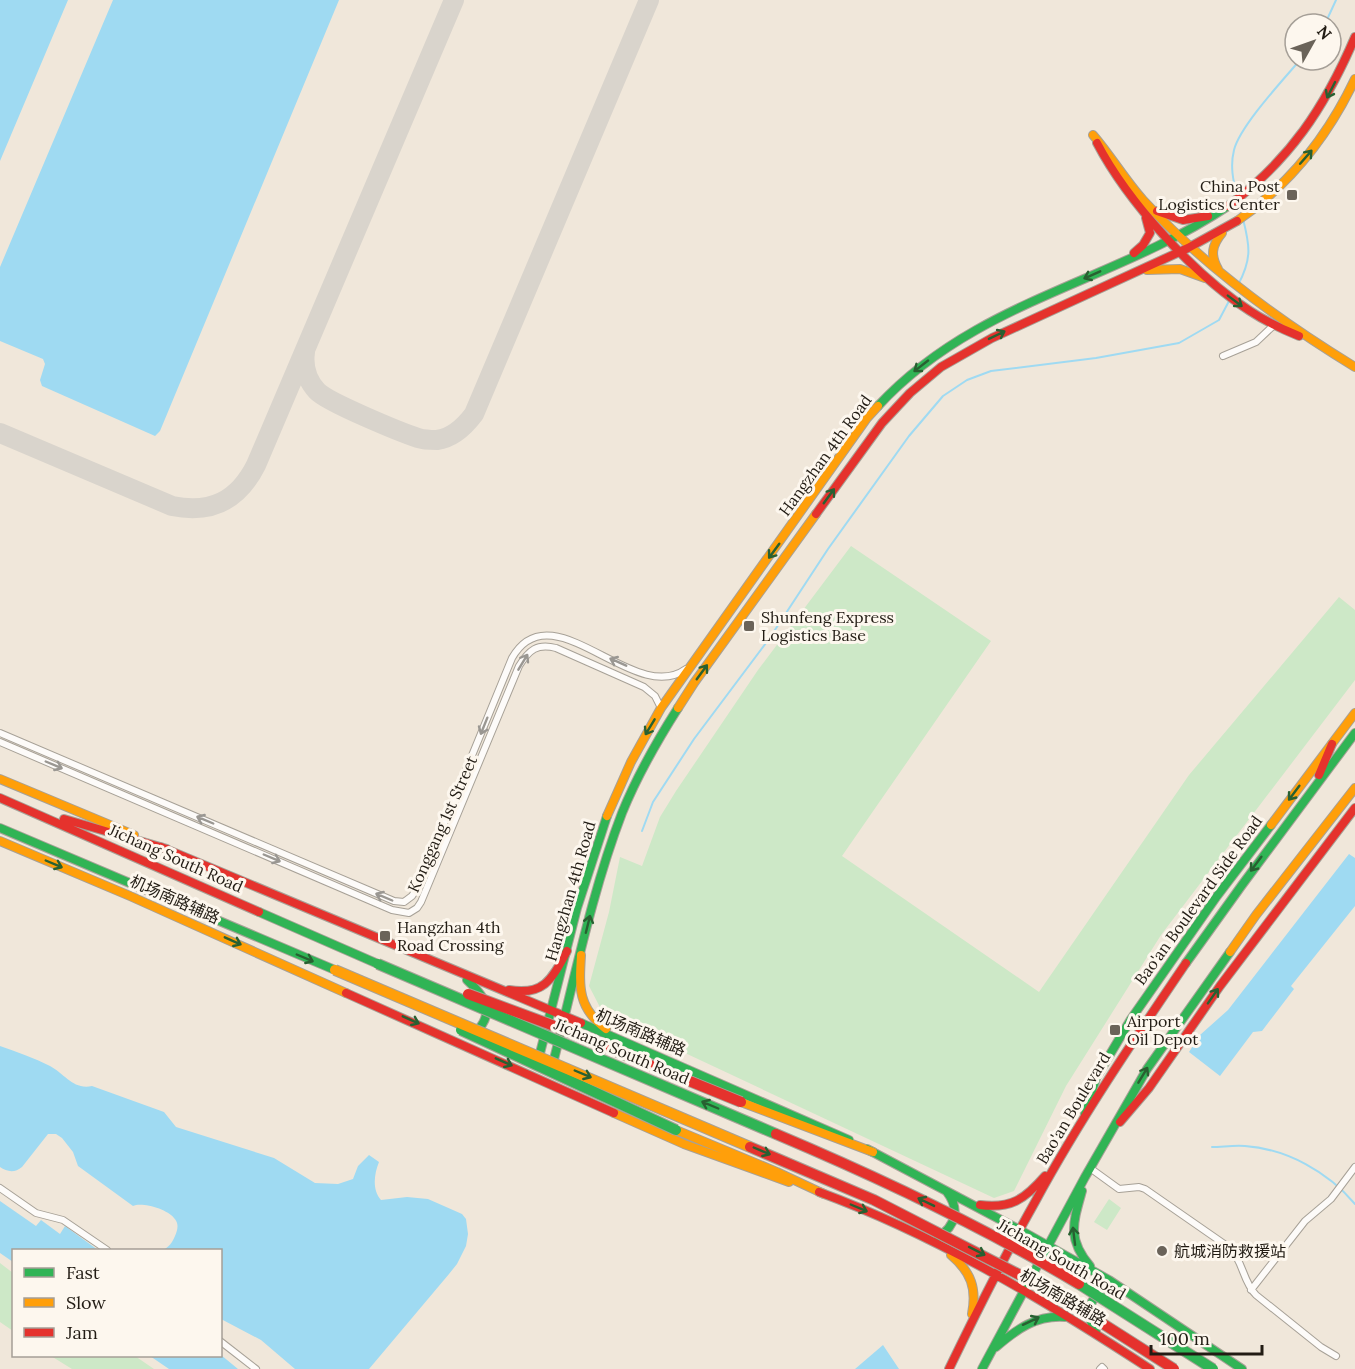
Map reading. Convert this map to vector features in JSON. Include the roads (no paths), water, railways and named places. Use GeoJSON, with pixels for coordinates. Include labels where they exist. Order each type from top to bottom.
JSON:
{"type":"FeatureCollection","features":[{"type":"Feature","properties":{"kind":"main road","name":"Hangzhan 4th Road"},"geometry":{"type":"LineString","coordinates":[[534,1076],[587,875],[606,818],[638,747],[661,708],[867,418],[904,379],[962,337],[1015,310],[1174,238],[1220,212],[1258,183],[1287,153],[1315,117],[1331,90],[1355,37]]}},
{"type":"Feature","properties":{"kind":"main road","name":"Hangzhan 4th Road"},"geometry":{"type":"LineString","coordinates":[[548,1082],[602,872],[623,812],[659,738],[694,683],[882,423],[898,404],[923,381],[959,356],[1014,327],[1227,228],[1265,198],[1296,168],[1338,113],[1355,79]]}},
{"type":"Feature","properties":{"kind":"main road"},"geometry":{"type":"LineString","coordinates":[[1122,262],[1136,252],[1147,239],[1148,211],[1108,151],[1093,135],[1111,170],[1148,211],[1186,249],[1226,279]]}},
{"type":"Feature","properties":{"kind":"main road"},"geometry":{"type":"LineString","coordinates":[[1148,211],[1183,220],[1220,212]]}},
{"type":"Feature","properties":{"kind":"main road"},"geometry":{"type":"LineString","coordinates":[[1227,228],[1216,240],[1212,255],[1216,267],[1274,325],[1317,344]]}},
{"type":"Feature","properties":{"kind":"main road"},"geometry":{"type":"LineString","coordinates":[[1186,249],[1215,285]]}},
{"type":"Feature","properties":{"kind":"main road"},"geometry":{"type":"LineString","coordinates":[[1136,272],[1166,268],[1193,273],[1355,367]]}},
{"type":"Feature","properties":{"kind":"main road","name":"Bao'an Boulevard Side Road"},"geometry":{"type":"LineString","coordinates":[[1085,1115],[1096,1078],[1131,1019],[1217,896],[1355,713]]}},
{"type":"Feature","properties":{"kind":"main road","name":"Bao'an Boulevard"},"geometry":{"type":"LineString","coordinates":[[947,1369],[995,1275],[1085,1115],[1175,976],[1355,733]]}},
{"type":"Feature","properties":{"kind":"main road"},"geometry":{"type":"LineString","coordinates":[[1315,785],[1332,744]]}},
{"type":"Feature","properties":{"kind":"main road","name":"机场南路辅路"},"geometry":{"type":"LineString","coordinates":[[0,779],[816,1124],[943,1189],[1109,1280],[1242,1369]]}},
{"type":"Feature","properties":{"kind":"main road"},"geometry":{"type":"LineString","coordinates":[[982,1369],[1147,1069],[1256,915],[1355,788]]}},
{"type":"Feature","properties":{"kind":"main road","name":"Jichang South Road"},"geometry":{"type":"LineString","coordinates":[[0,798],[378,964],[830,1156],[1040,1261],[1213,1369]]}},
{"type":"Feature","properties":{"kind":"main road"},"geometry":{"type":"LineString","coordinates":[[21,806],[167,849]]}},
{"type":"Feature","properties":{"kind":"main road"},"geometry":{"type":"LineString","coordinates":[[1116,1126],[1149,1088],[1220,987],[1355,808]]}},
{"type":"Feature","properties":{"kind":"main road","name":"Jichang South Road"},"geometry":{"type":"LineString","coordinates":[[0,828],[874,1200],[1053,1292],[1174,1369]]}},
{"type":"Feature","properties":{"kind":"main road","name":"机场南路辅路"},"geometry":{"type":"LineString","coordinates":[[0,841],[140,900],[722,1159],[824,1194],[938,1244],[1078,1322],[1150,1369]]}},
{"type":"Feature","properties":{"kind":"main road"},"geometry":{"type":"LineString","coordinates":[[483,983],[514,992],[535,991],[548,984],[567,951]]}},
{"type":"Feature","properties":{"kind":"main road"},"geometry":{"type":"LineString","coordinates":[[581,956],[580,994],[584,1007],[594,1020],[626,1042]]}},
{"type":"Feature","properties":{"kind":"main road"},"geometry":{"type":"LineString","coordinates":[[378,964],[549,1024],[827,1136],[873,1152]]}},
{"type":"Feature","properties":{"kind":"main road"},"geometry":{"type":"LineString","coordinates":[[441,965],[467,980],[480,992],[487,1009],[483,1024],[475,1034],[464,1039],[451,1038]]}},
{"type":"Feature","properties":{"kind":"main road"},"geometry":{"type":"LineString","coordinates":[[369,984],[552,1074],[824,1194]]}},
{"type":"Feature","properties":{"kind":"main road"},"geometry":{"type":"LineString","coordinates":[[967,1202],[1001,1208],[1014,1203],[1031,1191],[1056,1163]]}},
{"type":"Feature","properties":{"kind":"main road"},"geometry":{"type":"LineString","coordinates":[[1088,1173],[1073,1224],[1074,1242],[1084,1260],[1109,1280]]}},
{"type":"Feature","properties":{"kind":"main road"},"geometry":{"type":"LineString","coordinates":[[924,1238],[937,1237],[952,1225],[956,1212],[955,1205],[949,1193],[943,1189]]}},
{"type":"Feature","properties":{"kind":"main road"},"geometry":{"type":"LineString","coordinates":[[938,1244],[960,1263],[971,1278],[975,1294],[970,1325]]}},
{"type":"Feature","properties":{"kind":"main road"},"geometry":{"type":"LineString","coordinates":[[1098,1335],[1088,1319],[1092,1300],[1107,1289],[1120,1289],[1128,1292]]}},
{"type":"Feature","properties":{"kind":"main road"},"geometry":{"type":"LineString","coordinates":[[992,1351],[1016,1330],[1032,1320],[1056,1316],[1078,1322]]}},
{"type":"Feature","properties":{"kind":"street"},"geometry":{"type":"LineString","coordinates":[[1223,356],[1256,342],[1274,325]]}},
{"type":"Feature","properties":{"kind":"street","name":"Konggang 1st Street"},"geometry":{"type":"LineString","coordinates":[[0,733],[393,901],[404,902],[412,896],[418,886],[512,658],[525,641],[538,635],[559,637],[643,674],[661,678],[679,674],[691,665]]}},
{"type":"Feature","properties":{"kind":"street","name":"Konggang 1st Street"},"geometry":{"type":"LineString","coordinates":[[0,742],[392,910],[410,913],[421,902],[519,666],[531,650],[547,645],[624,678],[650,691],[661,708]]}},
{"type":"Feature","properties":{"kind":"street"},"geometry":{"type":"LineString","coordinates":[[1251,1290],[1305,1221],[1331,1199],[1355,1167]]}},
{"type":"Feature","properties":{"kind":"street"},"geometry":{"type":"LineString","coordinates":[[1088,1173],[1119,1189],[1139,1187],[1145,1189],[1230,1248],[1235,1253],[1251,1290],[1321,1347],[1336,1356]]}},
{"type":"Feature","properties":{"kind":"street"},"geometry":{"type":"LineString","coordinates":[[0,1188],[36,1213],[63,1220],[104,1249]]}},
{"type":"Feature","properties":{"kind":"street"},"geometry":{"type":"LineString","coordinates":[[222,1343],[256,1369]]}},
{"type":"Feature","properties":{"kind":"water"},"geometry":{"type":"Polygon","coordinates":[[[0,0],[68,0],[0,161],[0,0]]]}},
{"type":"Feature","properties":{"kind":"water"},"geometry":{"type":"Polygon","coordinates":[[[113,0],[339,0],[160,431],[155,436],[42,386],[40,380],[45,364],[43,359],[0,341],[0,267],[113,0]]]}},
{"type":"Feature","properties":{"kind":"water"},"geometry":{"type":"Polygon","coordinates":[[[1349,854],[1355,858],[1355,906],[1291,986],[1294,989],[1262,1031],[1253,1032],[1220,1076],[1189,1052],[1200,1035],[1228,1010],[1349,854]]]}},
{"type":"Feature","properties":{"kind":"water"},"geometry":{"type":"Polygon","coordinates":[[[0,1046],[50,1066],[74,1084],[92,1086],[164,1112],[176,1127],[274,1158],[315,1183],[338,1184],[353,1179],[358,1166],[369,1155],[379,1162],[375,1182],[376,1192],[381,1200],[407,1197],[428,1199],[462,1214],[466,1219],[468,1234],[466,1246],[457,1264],[369,1369],[295,1369],[261,1340],[222,1320],[222,1249],[165,1249],[173,1241],[177,1229],[176,1220],[166,1212],[154,1207],[133,1206],[78,1166],[73,1152],[62,1138],[56,1134],[48,1134],[22,1167],[17,1170],[8,1171],[0,1167],[0,1046]]]}},
{"type":"Feature","properties":{"kind":"water"},"geometry":{"type":"Polygon","coordinates":[[[0,1201],[36,1226],[41,1220],[60,1234],[65,1226],[97,1249],[12,1249],[12,1261],[0,1253],[0,1201]]]}},
{"type":"Feature","properties":{"kind":"water"},"geometry":{"type":"Polygon","coordinates":[[[883,1345],[899,1369],[855,1369],[883,1345]]]}},
{"type":"Feature","properties":{"kind":"water"},"geometry":{"type":"Polygon","coordinates":[[[222,1356],[238,1369],[169,1369],[151,1357],[222,1356]]]}},
{"type":"Feature","properties":{"kind":"waterway"},"geometry":{"type":"LineString","coordinates":[[1330,12],[1336,0]]}},
{"type":"Feature","properties":{"kind":"waterway"},"geometry":{"type":"LineString","coordinates":[[1237,196],[1232,162],[1238,140],[1263,104],[1290,72]]}},
{"type":"Feature","properties":{"kind":"waterway"},"geometry":{"type":"LineString","coordinates":[[1239,201],[1242,213]]}},
{"type":"Feature","properties":{"kind":"waterway"},"geometry":{"type":"LineString","coordinates":[[1238,285],[1248,260],[1243,219]]}},
{"type":"Feature","properties":{"kind":"waterway"},"geometry":{"type":"LineString","coordinates":[[642,831],[653,802],[694,739],[769,639],[828,549],[909,436],[943,396],[967,380],[991,371],[1096,358],[1179,343],[1219,320],[1229,301]]}},
{"type":"Feature","properties":{"kind":"waterway"},"geometry":{"type":"LineString","coordinates":[[1212,1147],[1261,1148],[1291,1157],[1319,1172],[1355,1204]]}},
{"type":"Feature","properties":{"kind":"place","name":"China Post Logistics Center"},"geometry":{"type":"Point","coordinates":[1292,195]}},
{"type":"Feature","properties":{"kind":"place","name":"Shunfeng Express Logistics Base"},"geometry":{"type":"Point","coordinates":[749,626]}},
{"type":"Feature","properties":{"kind":"place","name":"Hangzhan 4th Road Crossing"},"geometry":{"type":"Point","coordinates":[385,936]}},
{"type":"Feature","properties":{"kind":"place","name":"Airport Oil Depot"},"geometry":{"type":"Point","coordinates":[1115,1030]}},
{"type":"Feature","properties":{"kind":"place","name":"航城消防救援站"},"geometry":{"type":"Point","coordinates":[1162,1251]}}]}
